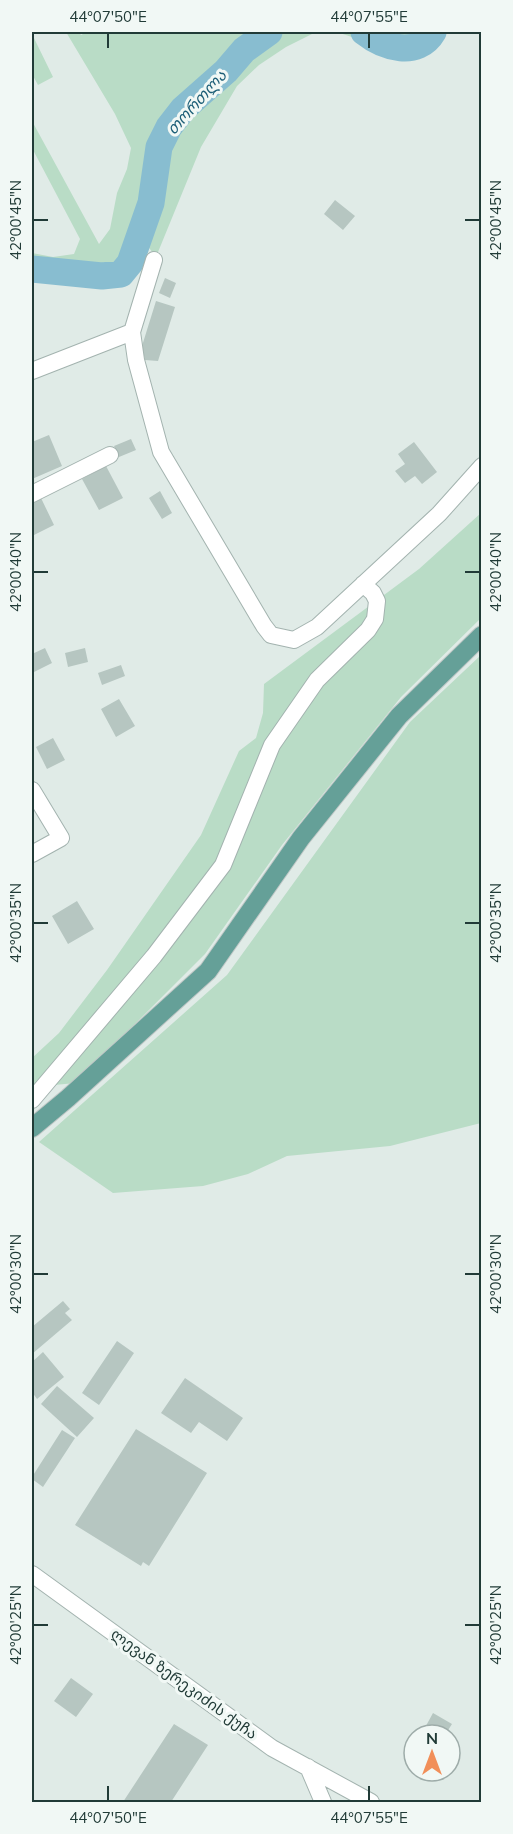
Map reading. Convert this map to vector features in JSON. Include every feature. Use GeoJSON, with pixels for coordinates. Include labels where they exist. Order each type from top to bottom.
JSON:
{"type":"FeatureCollection","features":[{"type":"Feature","properties":{"kind":"main road"},"geometry":{"type":"LineString","coordinates":[[32,1128],[208,972],[301,838],[399,716],[482,635]]}},
{"type":"Feature","properties":{"kind":"street"},"geometry":{"type":"LineString","coordinates":[[154,260],[132,332],[135,360],[161,452],[264,626],[272,635],[294,640],[317,627],[439,514],[482,466]]}},
{"type":"Feature","properties":{"kind":"street"},"geometry":{"type":"LineString","coordinates":[[32,371],[132,332]]}},
{"type":"Feature","properties":{"kind":"street"},"geometry":{"type":"LineString","coordinates":[[32,494],[110,454]]}},
{"type":"Feature","properties":{"kind":"street"},"geometry":{"type":"LineString","coordinates":[[32,1100],[154,956],[223,865],[272,745],[317,680],[368,630],[375,619],[377,601],[373,593],[363,584]]}},
{"type":"Feature","properties":{"kind":"street"},"geometry":{"type":"LineString","coordinates":[[32,790],[61,838],[32,854]]}},
{"type":"Feature","properties":{"kind":"street","name":"ლევან ზერეკიძის ქუჩა"},"geometry":{"type":"LineString","coordinates":[[32,1574],[272,1748],[371,1803]]}},
{"type":"Feature","properties":{"kind":"street"},"geometry":{"type":"LineString","coordinates":[[308,1767],[323,1803]]}},
{"type":"Feature","properties":{"kind":"green space"},"geometry":{"type":"Polygon","coordinates":[[[66,32],[79,32],[81,35],[87,32],[332,32],[312,34],[286,47],[259,65],[237,86],[201,147],[156,257],[140,236],[130,263],[121,274],[102,276],[32,269],[32,253],[53,257],[74,254],[80,239],[32,148],[32,121],[99,244],[110,229],[117,193],[127,169],[131,148],[115,114],[66,32]]]}},
{"type":"Feature","properties":{"kind":"green space"},"geometry":{"type":"Polygon","coordinates":[[[335,32],[448,32],[434,48],[420,56],[407,58],[394,56],[335,32]]]}},
{"type":"Feature","properties":{"kind":"green space"},"geometry":{"type":"Polygon","coordinates":[[[32,34],[53,77],[38,85],[32,74],[32,34]]]}},
{"type":"Feature","properties":{"kind":"green space"},"geometry":{"type":"Polygon","coordinates":[[[481,513],[481,618],[401,697],[282,845],[205,954],[76,1083],[32,1087],[32,1058],[59,1033],[107,970],[201,835],[239,751],[256,738],[263,713],[264,684],[419,569],[481,513]]]}},
{"type":"Feature","properties":{"kind":"green space"},"geometry":{"type":"Polygon","coordinates":[[[481,655],[481,1123],[390,1146],[287,1156],[248,1174],[203,1186],[113,1193],[39,1142],[227,975],[410,722],[481,655]]]}},
{"type":"Feature","properties":{"kind":"building"},"geometry":{"type":"Polygon","coordinates":[[[335,200],[355,216],[343,230],[324,214],[335,200]]]}},
{"type":"Feature","properties":{"kind":"building"},"geometry":{"type":"Polygon","coordinates":[[[165,278],[176,283],[170,298],[159,293],[165,278]]]}},
{"type":"Feature","properties":{"kind":"building"},"geometry":{"type":"Polygon","coordinates":[[[156,301],[175,307],[158,361],[145,360],[142,346],[156,301]]]}},
{"type":"Feature","properties":{"kind":"building"},"geometry":{"type":"Polygon","coordinates":[[[49,435],[62,466],[32,479],[32,442],[49,435]]]}},
{"type":"Feature","properties":{"kind":"building"},"geometry":{"type":"Polygon","coordinates":[[[131,439],[136,450],[119,457],[114,446],[131,439]]]}},
{"type":"Feature","properties":{"kind":"building"},"geometry":{"type":"Polygon","coordinates":[[[414,442],[437,472],[422,484],[415,476],[405,483],[395,471],[405,464],[398,454],[414,442]]]}},
{"type":"Feature","properties":{"kind":"building"},"geometry":{"type":"Polygon","coordinates":[[[106,466],[123,498],[99,510],[82,479],[106,466]]]}},
{"type":"Feature","properties":{"kind":"building"},"geometry":{"type":"Polygon","coordinates":[[[160,491],[172,513],[162,519],[149,498],[160,491]]]}},
{"type":"Feature","properties":{"kind":"building"},"geometry":{"type":"Polygon","coordinates":[[[41,498],[54,525],[32,536],[32,503],[41,498]]]}},
{"type":"Feature","properties":{"kind":"building"},"geometry":{"type":"Polygon","coordinates":[[[45,648],[52,663],[32,673],[32,654],[45,648]]]}},
{"type":"Feature","properties":{"kind":"building"},"geometry":{"type":"Polygon","coordinates":[[[85,648],[88,662],[68,667],[65,653],[85,648]]]}},
{"type":"Feature","properties":{"kind":"building"},"geometry":{"type":"Polygon","coordinates":[[[121,665],[125,676],[102,685],[98,673],[121,665]]]}},
{"type":"Feature","properties":{"kind":"building"},"geometry":{"type":"Polygon","coordinates":[[[119,699],[135,726],[116,737],[101,709],[119,699]]]}},
{"type":"Feature","properties":{"kind":"building"},"geometry":{"type":"Polygon","coordinates":[[[53,738],[65,760],[47,769],[36,747],[53,738]]]}},
{"type":"Feature","properties":{"kind":"building"},"geometry":{"type":"Polygon","coordinates":[[[77,901],[94,929],[68,944],[52,916],[77,901]]]}},
{"type":"Feature","properties":{"kind":"building"},"geometry":{"type":"Polygon","coordinates":[[[63,1301],[70,1309],[65,1313],[72,1320],[32,1354],[32,1327],[63,1301]]]}},
{"type":"Feature","properties":{"kind":"building"},"geometry":{"type":"Polygon","coordinates":[[[117,1341],[134,1353],[99,1405],[82,1393],[117,1341]]]}},
{"type":"Feature","properties":{"kind":"building"},"geometry":{"type":"Polygon","coordinates":[[[43,1352],[64,1377],[37,1399],[32,1392],[32,1362],[43,1352]]]}},
{"type":"Feature","properties":{"kind":"building"},"geometry":{"type":"Polygon","coordinates":[[[185,1378],[243,1418],[227,1441],[199,1422],[191,1433],[161,1413],[185,1378]]]}},
{"type":"Feature","properties":{"kind":"building"},"geometry":{"type":"Polygon","coordinates":[[[57,1386],[94,1418],[77,1437],[41,1404],[57,1386]]]}},
{"type":"Feature","properties":{"kind":"building"},"geometry":{"type":"Polygon","coordinates":[[[136,1429],[207,1473],[149,1566],[143,1562],[141,1566],[75,1525],[136,1429]]]}},
{"type":"Feature","properties":{"kind":"building"},"geometry":{"type":"Polygon","coordinates":[[[62,1430],[75,1438],[43,1487],[32,1477],[62,1430]]]}},
{"type":"Feature","properties":{"kind":"building"},"geometry":{"type":"Polygon","coordinates":[[[71,1678],[93,1694],[76,1717],[54,1701],[71,1678]]]}},
{"type":"Feature","properties":{"kind":"building"},"geometry":{"type":"Polygon","coordinates":[[[433,1713],[450,1723],[428,1723],[433,1713]]]}},
{"type":"Feature","properties":{"kind":"building"},"geometry":{"type":"Polygon","coordinates":[[[174,1724],[208,1745],[171,1802],[123,1802],[174,1724]]]}},
{"type":"Feature","properties":{"kind":"waterway","name":"თორთლა"},"geometry":{"type":"LineString","coordinates":[[32,269],[102,276],[121,274],[130,263],[151,203],[159,147],[169,127],[183,109],[226,71],[244,50],[269,32]]}},
{"type":"Feature","properties":{"kind":"waterway","name":"თორთლა"},"geometry":{"type":"LineString","coordinates":[[364,32],[372,38],[400,48],[419,45],[433,32]]}}]}
